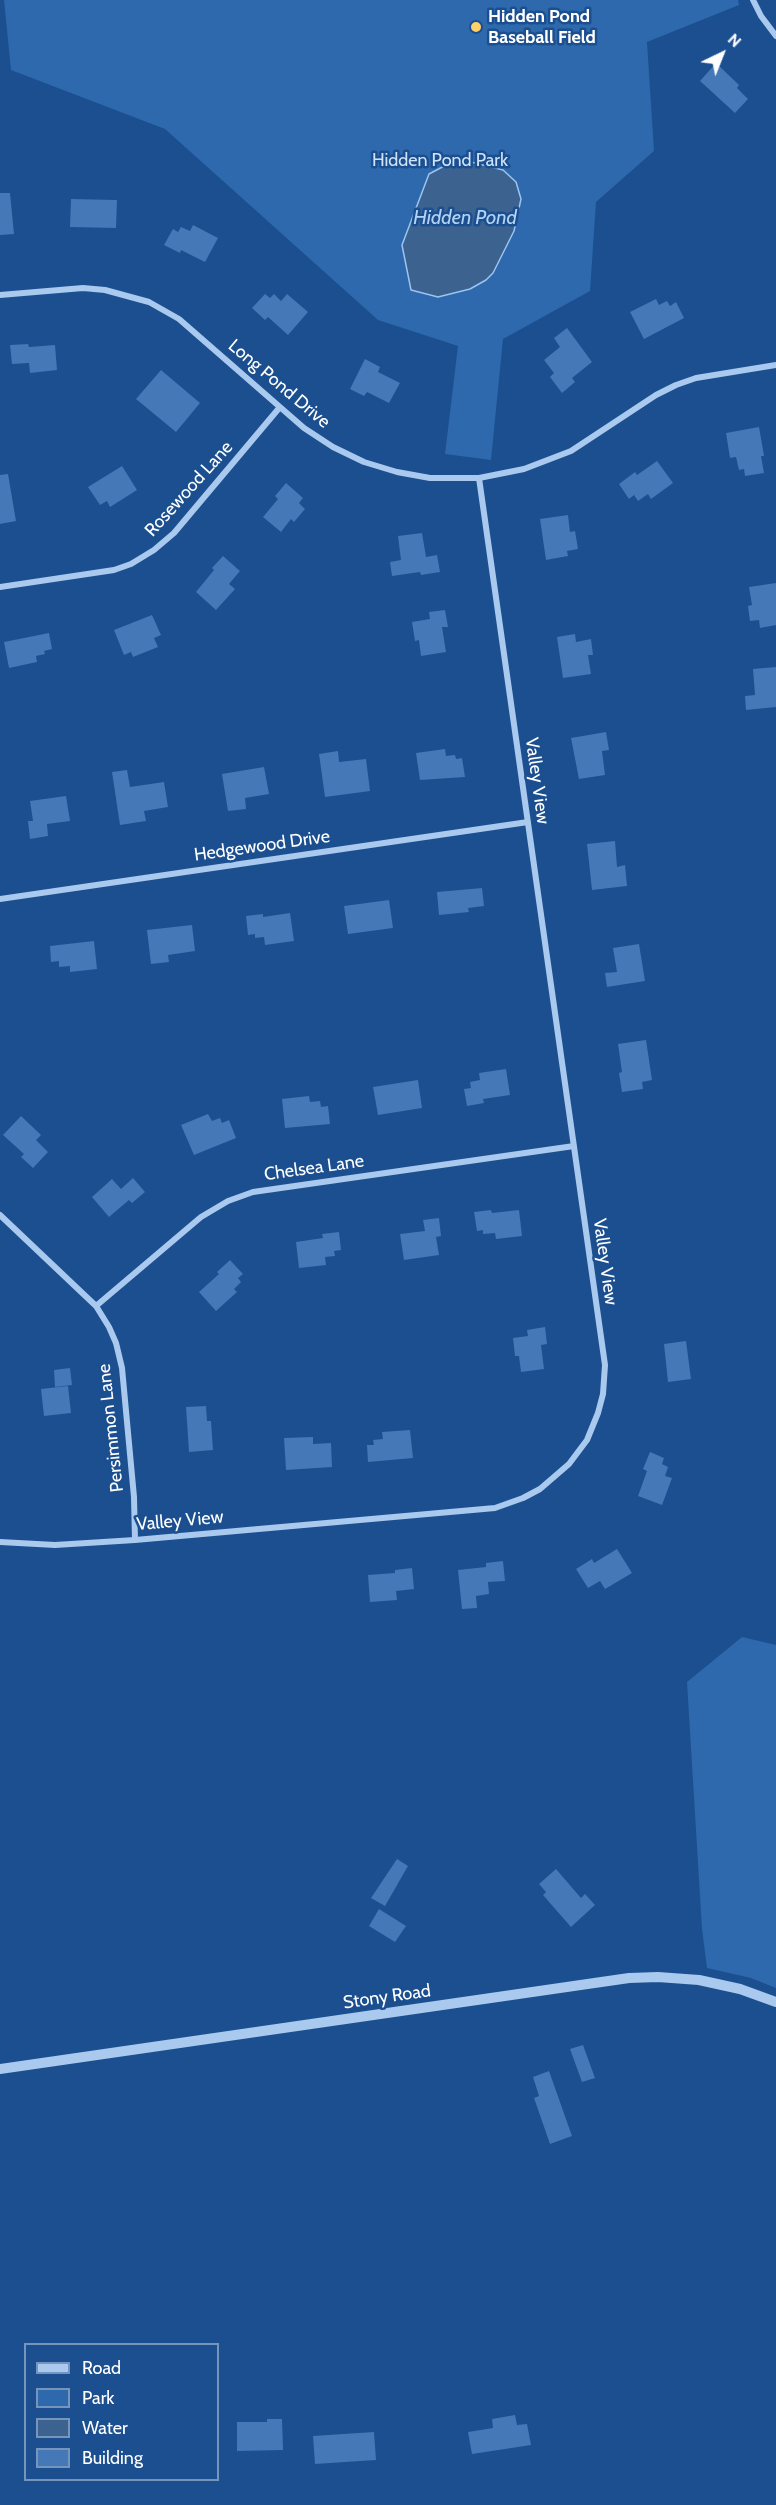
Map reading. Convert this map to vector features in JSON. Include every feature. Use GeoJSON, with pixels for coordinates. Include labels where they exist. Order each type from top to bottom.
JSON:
{"type":"FeatureCollection","features":[{"type":"Feature","properties":{"kind":"street"},"geometry":{"type":"LineString","coordinates":[[753,0],[760,16],[776,36]]}},
{"type":"Feature","properties":{"kind":"street","name":"Long Pond Drive"},"geometry":{"type":"LineString","coordinates":[[0,295],[83,288],[105,290],[149,302],[179,319],[304,428],[333,447],[364,462],[397,472],[430,478],[479,478],[524,469],[571,451],[656,395],[676,385],[696,378],[776,365]]}},
{"type":"Feature","properties":{"kind":"street","name":"Rosewood Lane"},"geometry":{"type":"LineString","coordinates":[[0,587],[114,570],[131,564],[154,550],[174,533],[280,407]]}},
{"type":"Feature","properties":{"kind":"street","name":"Valley View"},"geometry":{"type":"LineString","coordinates":[[0,1542],[55,1545],[135,1540],[495,1508],[523,1498],[555,1478],[569,1464],[591,1431],[603,1394],[605,1365],[479,478]]}},
{"type":"Feature","properties":{"kind":"street","name":"Hedgewood Drive"},"geometry":{"type":"LineString","coordinates":[[0,899],[528,822]]}},
{"type":"Feature","properties":{"kind":"street","name":"Chelsea Lane"},"geometry":{"type":"LineString","coordinates":[[96,1306],[201,1217],[228,1201],[253,1192],[574,1146]]}},
{"type":"Feature","properties":{"kind":"street","name":"Persimmon Lane"},"geometry":{"type":"LineString","coordinates":[[0,1215],[96,1306],[116,1342],[122,1368],[134,1497],[135,1540]]}},
{"type":"Feature","properties":{"kind":"street","name":"Stony Road"},"geometry":{"type":"LineString","coordinates":[[0,2069],[629,1978],[658,1977],[699,1980],[740,1989],[776,2002]]}},
{"type":"Feature","properties":{"kind":"green space","name":"Hidden Pond Park"},"geometry":{"type":"Polygon","coordinates":[[[4,0],[738,0],[739,5],[647,42],[654,151],[596,202],[590,291],[503,339],[491,460],[445,454],[458,346],[378,320],[165,129],[11,70],[4,0]]]}},
{"type":"Feature","properties":{"kind":"green space"},"geometry":{"type":"Polygon","coordinates":[[[742,1637],[776,1645],[776,1988],[751,1978],[707,1968],[702,1929],[687,1682],[742,1637]]]}},
{"type":"Feature","properties":{"kind":"water","name":"Hidden Pond"},"geometry":{"type":"Polygon","coordinates":[[[471,162],[503,170],[516,182],[521,199],[514,231],[493,273],[486,280],[470,289],[438,297],[411,290],[402,245],[429,174],[450,163],[471,162]]]}},
{"type":"Feature","properties":{"kind":"building"},"geometry":{"type":"Polygon","coordinates":[[[716,63],[739,85],[737,88],[748,99],[735,113],[700,81],[716,63]]]}},
{"type":"Feature","properties":{"kind":"building"},"geometry":{"type":"Polygon","coordinates":[[[0,193],[10,193],[14,234],[0,235],[0,193]]]}},
{"type":"Feature","properties":{"kind":"building"},"geometry":{"type":"Polygon","coordinates":[[[71,199],[117,200],[116,228],[70,227],[71,199]]]}},
{"type":"Feature","properties":{"kind":"building"},"geometry":{"type":"Polygon","coordinates":[[[193,225],[218,238],[205,262],[181,250],[180,253],[164,245],[173,229],[178,232],[181,227],[190,231],[193,225]]]}},
{"type":"Feature","properties":{"kind":"building"},"geometry":{"type":"Polygon","coordinates":[[[265,294],[270,298],[274,294],[281,301],[287,294],[308,312],[288,335],[268,317],[265,320],[252,308],[265,294]]]}},
{"type":"Feature","properties":{"kind":"building"},"geometry":{"type":"Polygon","coordinates":[[[656,299],[659,305],[667,301],[670,306],[676,302],[684,318],[644,339],[630,312],[656,299]]]}},
{"type":"Feature","properties":{"kind":"building"},"geometry":{"type":"Polygon","coordinates":[[[567,328],[592,362],[572,378],[575,382],[562,393],[550,377],[554,373],[544,360],[560,347],[554,338],[567,328]]]}},
{"type":"Feature","properties":{"kind":"building"},"geometry":{"type":"Polygon","coordinates":[[[28,344],[29,347],[55,345],[57,370],[30,373],[29,363],[12,364],[10,345],[28,344]]]}},
{"type":"Feature","properties":{"kind":"building"},"geometry":{"type":"Polygon","coordinates":[[[365,359],[380,367],[378,372],[400,383],[389,403],[367,392],[364,396],[350,389],[365,359]]]}},
{"type":"Feature","properties":{"kind":"building"},"geometry":{"type":"Polygon","coordinates":[[[161,370],[200,403],[176,432],[136,399],[161,370]]]}},
{"type":"Feature","properties":{"kind":"building"},"geometry":{"type":"Polygon","coordinates":[[[759,427],[764,456],[761,456],[764,473],[745,476],[744,469],[739,470],[736,457],[730,458],[726,433],[759,427]]]}},
{"type":"Feature","properties":{"kind":"building"},"geometry":{"type":"Polygon","coordinates":[[[657,461],[673,483],[651,499],[648,494],[638,501],[634,495],[629,499],[619,484],[635,472],[637,475],[657,461]]]}},
{"type":"Feature","properties":{"kind":"building"},"geometry":{"type":"Polygon","coordinates":[[[122,466],[137,490],[110,507],[107,501],[100,505],[88,487],[122,466]]]}},
{"type":"Feature","properties":{"kind":"building"},"geometry":{"type":"Polygon","coordinates":[[[8,474],[16,521],[0,524],[0,475],[8,474]]]}},
{"type":"Feature","properties":{"kind":"building"},"geometry":{"type":"Polygon","coordinates":[[[286,483],[303,498],[299,503],[305,509],[294,522],[291,519],[281,532],[263,517],[278,499],[275,496],[286,483]]]}},
{"type":"Feature","properties":{"kind":"building"},"geometry":{"type":"Polygon","coordinates":[[[568,515],[570,532],[575,531],[578,549],[567,551],[568,556],[546,560],[540,519],[568,515]]]}},
{"type":"Feature","properties":{"kind":"building"},"geometry":{"type":"Polygon","coordinates":[[[422,533],[426,557],[437,555],[440,572],[392,576],[390,562],[401,560],[398,536],[422,533]]]}},
{"type":"Feature","properties":{"kind":"building"},"geometry":{"type":"Polygon","coordinates":[[[223,556],[240,571],[229,584],[235,589],[216,610],[196,592],[223,556]]]}},
{"type":"Feature","properties":{"kind":"building"},"geometry":{"type":"Polygon","coordinates":[[[776,583],[776,625],[760,628],[759,620],[750,621],[748,606],[752,605],[749,587],[776,583]]]}},
{"type":"Feature","properties":{"kind":"building"},"geometry":{"type":"Polygon","coordinates":[[[445,610],[448,627],[442,627],[446,652],[421,656],[419,640],[415,641],[412,622],[430,619],[429,612],[445,610]]]}},
{"type":"Feature","properties":{"kind":"building"},"geometry":{"type":"Polygon","coordinates":[[[152,615],[161,635],[154,638],[158,647],[133,657],[131,652],[124,655],[114,630],[152,615]]]}},
{"type":"Feature","properties":{"kind":"building"},"geometry":{"type":"Polygon","coordinates":[[[49,633],[52,649],[36,656],[37,662],[9,668],[4,642],[49,633]]]}},
{"type":"Feature","properties":{"kind":"building"},"geometry":{"type":"Polygon","coordinates":[[[575,634],[576,642],[591,639],[593,655],[588,655],[591,674],[563,678],[557,637],[575,634]]]}},
{"type":"Feature","properties":{"kind":"building"},"geometry":{"type":"Polygon","coordinates":[[[776,667],[776,707],[746,710],[745,696],[755,695],[753,669],[776,667]]]}},
{"type":"Feature","properties":{"kind":"building"},"geometry":{"type":"Polygon","coordinates":[[[606,732],[609,750],[602,751],[605,775],[579,779],[571,738],[606,732]]]}},
{"type":"Feature","properties":{"kind":"building"},"geometry":{"type":"Polygon","coordinates":[[[445,749],[446,756],[455,755],[456,759],[462,758],[465,777],[420,780],[416,753],[445,749]]]}},
{"type":"Feature","properties":{"kind":"building"},"geometry":{"type":"Polygon","coordinates":[[[338,751],[339,762],[366,759],[370,791],[325,797],[319,754],[338,751]]]}},
{"type":"Feature","properties":{"kind":"building"},"geometry":{"type":"Polygon","coordinates":[[[264,767],[269,794],[245,798],[246,809],[228,811],[222,774],[264,767]]]}},
{"type":"Feature","properties":{"kind":"building"},"geometry":{"type":"Polygon","coordinates":[[[127,770],[130,787],[164,782],[168,807],[144,811],[146,821],[120,825],[112,772],[127,770]]]}},
{"type":"Feature","properties":{"kind":"building"},"geometry":{"type":"Polygon","coordinates":[[[66,796],[70,821],[47,824],[48,836],[30,839],[28,821],[33,821],[30,801],[66,796]]]}},
{"type":"Feature","properties":{"kind":"building"},"geometry":{"type":"Polygon","coordinates":[[[615,841],[617,867],[625,865],[627,886],[592,890],[587,844],[615,841]]]}},
{"type":"Feature","properties":{"kind":"building"},"geometry":{"type":"Polygon","coordinates":[[[482,888],[484,906],[468,908],[469,912],[439,915],[437,892],[482,888]]]}},
{"type":"Feature","properties":{"kind":"building"},"geometry":{"type":"Polygon","coordinates":[[[389,900],[393,928],[348,934],[344,906],[389,900]]]}},
{"type":"Feature","properties":{"kind":"building"},"geometry":{"type":"Polygon","coordinates":[[[290,913],[294,941],[265,945],[264,937],[255,938],[255,934],[248,935],[246,916],[263,914],[263,917],[290,913]]]}},
{"type":"Feature","properties":{"kind":"building"},"geometry":{"type":"Polygon","coordinates":[[[192,925],[195,951],[168,955],[169,962],[151,964],[147,930],[192,925]]]}},
{"type":"Feature","properties":{"kind":"building"},"geometry":{"type":"Polygon","coordinates":[[[94,941],[97,969],[70,972],[70,966],[59,967],[59,961],[51,962],[50,946],[94,941]]]}},
{"type":"Feature","properties":{"kind":"building"},"geometry":{"type":"Polygon","coordinates":[[[639,944],[645,981],[607,987],[605,973],[617,972],[613,948],[639,944]]]}},
{"type":"Feature","properties":{"kind":"building"},"geometry":{"type":"Polygon","coordinates":[[[646,1040],[652,1080],[642,1082],[643,1089],[622,1092],[618,1044],[646,1040]]]}},
{"type":"Feature","properties":{"kind":"building"},"geometry":{"type":"Polygon","coordinates":[[[506,1069],[510,1095],[483,1099],[484,1103],[467,1106],[464,1089],[471,1088],[470,1082],[480,1080],[479,1073],[506,1069]]]}},
{"type":"Feature","properties":{"kind":"building"},"geometry":{"type":"Polygon","coordinates":[[[418,1080],[422,1108],[378,1115],[373,1087],[418,1080]]]}},
{"type":"Feature","properties":{"kind":"building"},"geometry":{"type":"Polygon","coordinates":[[[309,1096],[310,1102],[320,1101],[321,1107],[328,1106],[330,1124],[285,1128],[282,1099],[309,1096]]]}},
{"type":"Feature","properties":{"kind":"building"},"geometry":{"type":"Polygon","coordinates":[[[208,1114],[212,1121],[220,1118],[222,1123],[229,1120],[236,1138],[194,1155],[181,1125],[208,1114]]]}},
{"type":"Feature","properties":{"kind":"building"},"geometry":{"type":"Polygon","coordinates":[[[21,1116],[41,1135],[36,1140],[48,1152],[33,1168],[21,1157],[24,1154],[3,1135],[21,1116]]]}},
{"type":"Feature","properties":{"kind":"building"},"geometry":{"type":"Polygon","coordinates":[[[133,1178],[145,1192],[132,1203],[129,1200],[109,1217],[92,1197],[112,1179],[121,1189],[133,1178]]]}},
{"type":"Feature","properties":{"kind":"building"},"geometry":{"type":"Polygon","coordinates":[[[491,1210],[492,1213],[519,1210],[522,1236],[496,1239],[495,1233],[483,1234],[483,1230],[477,1231],[474,1212],[491,1210]]]}},
{"type":"Feature","properties":{"kind":"building"},"geometry":{"type":"Polygon","coordinates":[[[439,1218],[441,1236],[436,1237],[439,1255],[404,1260],[400,1234],[425,1231],[423,1220],[439,1218]]]}},
{"type":"Feature","properties":{"kind":"building"},"geometry":{"type":"Polygon","coordinates":[[[339,1232],[341,1250],[334,1251],[335,1256],[325,1257],[326,1265],[299,1268],[296,1242],[323,1238],[322,1234],[339,1232]]]}},
{"type":"Feature","properties":{"kind":"building"},"geometry":{"type":"Polygon","coordinates":[[[230,1260],[243,1274],[238,1278],[241,1282],[234,1289],[237,1292],[216,1311],[199,1292],[219,1274],[217,1272],[230,1260]]]}},
{"type":"Feature","properties":{"kind":"building"},"geometry":{"type":"Polygon","coordinates":[[[545,1327],[547,1344],[541,1345],[544,1369],[521,1372],[519,1356],[515,1356],[513,1338],[528,1336],[527,1330],[545,1327]]]}},
{"type":"Feature","properties":{"kind":"building"},"geometry":{"type":"Polygon","coordinates":[[[686,1341],[691,1379],[668,1382],[664,1344],[686,1341]]]}},
{"type":"Feature","properties":{"kind":"building"},"geometry":{"type":"Polygon","coordinates":[[[70,1368],[72,1385],[55,1387],[54,1370],[70,1368]]]}},
{"type":"Feature","properties":{"kind":"building"},"geometry":{"type":"Polygon","coordinates":[[[68,1386],[71,1413],[44,1416],[41,1389],[68,1386]]]}},
{"type":"Feature","properties":{"kind":"building"},"geometry":{"type":"Polygon","coordinates":[[[206,1406],[207,1421],[211,1421],[213,1450],[189,1452],[186,1407],[206,1406]]]}},
{"type":"Feature","properties":{"kind":"building"},"geometry":{"type":"Polygon","coordinates":[[[410,1430],[413,1458],[368,1462],[367,1445],[374,1445],[373,1440],[383,1439],[382,1432],[410,1430]]]}},
{"type":"Feature","properties":{"kind":"building"},"geometry":{"type":"Polygon","coordinates":[[[313,1437],[313,1444],[331,1443],[332,1467],[286,1470],[284,1438],[313,1437]]]}},
{"type":"Feature","properties":{"kind":"building"},"geometry":{"type":"Polygon","coordinates":[[[650,1452],[664,1458],[662,1464],[668,1467],[665,1476],[672,1478],[662,1505],[638,1496],[647,1471],[643,1469],[650,1452]]]}},
{"type":"Feature","properties":{"kind":"building"},"geometry":{"type":"Polygon","coordinates":[[[617,1549],[632,1573],[605,1589],[600,1581],[588,1588],[576,1569],[592,1559],[594,1563],[617,1549]]]}},
{"type":"Feature","properties":{"kind":"building"},"geometry":{"type":"Polygon","coordinates":[[[503,1561],[505,1581],[488,1582],[489,1594],[476,1596],[477,1608],[462,1609],[458,1570],[486,1567],[486,1563],[503,1561]]]}},
{"type":"Feature","properties":{"kind":"building"},"geometry":{"type":"Polygon","coordinates":[[[412,1568],[414,1589],[396,1591],[397,1600],[370,1602],[368,1575],[395,1573],[395,1570],[412,1568]]]}},
{"type":"Feature","properties":{"kind":"building"},"geometry":{"type":"Polygon","coordinates":[[[397,1859],[408,1866],[385,1906],[371,1898],[397,1859]]]}},
{"type":"Feature","properties":{"kind":"building"},"geometry":{"type":"Polygon","coordinates":[[[556,1869],[581,1898],[585,1894],[595,1905],[571,1927],[543,1895],[546,1892],[539,1884],[556,1869]]]}},
{"type":"Feature","properties":{"kind":"building"},"geometry":{"type":"Polygon","coordinates":[[[379,1909],[406,1926],[395,1942],[369,1926],[379,1909]]]}},
{"type":"Feature","properties":{"kind":"building"},"geometry":{"type":"Polygon","coordinates":[[[583,2045],[595,2078],[582,2082],[570,2049],[583,2045]]]}},
{"type":"Feature","properties":{"kind":"building"},"geometry":{"type":"Polygon","coordinates":[[[549,2071],[572,2136],[550,2144],[534,2098],[539,2096],[533,2077],[549,2071]]]}},
{"type":"Feature","properties":{"kind":"building"},"geometry":{"type":"Polygon","coordinates":[[[515,2415],[517,2425],[527,2424],[531,2445],[472,2454],[468,2432],[493,2428],[492,2419],[515,2415]]]}},
{"type":"Feature","properties":{"kind":"building"},"geometry":{"type":"Polygon","coordinates":[[[267,2419],[282,2419],[283,2450],[237,2451],[237,2422],[267,2422],[267,2419]]]}},
{"type":"Feature","properties":{"kind":"building"},"geometry":{"type":"Polygon","coordinates":[[[374,2432],[376,2460],[315,2464],[313,2436],[374,2432]]]}},
{"type":"Feature","properties":{"kind":"place","name":"Hidden Pond Baseball Field"},"geometry":{"type":"Point","coordinates":[476,27]}}]}
